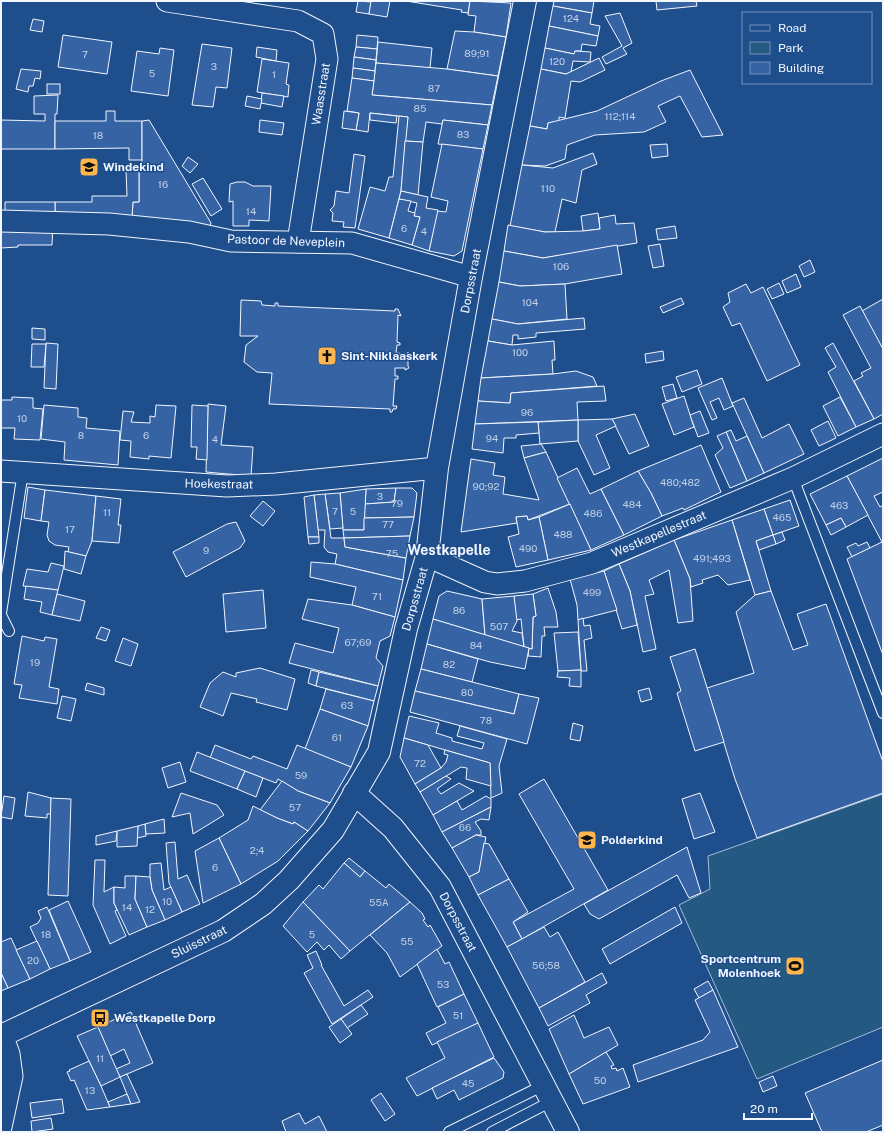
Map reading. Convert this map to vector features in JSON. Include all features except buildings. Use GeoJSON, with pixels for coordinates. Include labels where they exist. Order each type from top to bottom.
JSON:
{"type":"FeatureCollection","features":[{"type":"Feature","properties":{"kind":"street","name":"Waasstraat"},"geometry":{"type":"LineString","coordinates":[[167,1],[298,21],[323,34],[327,59],[298,242]]}},
{"type":"Feature","properties":{"kind":"street","name":"Dorpsstraat"},"geometry":{"type":"LineString","coordinates":[[525,1],[471,276],[437,468],[427,556],[406,629],[379,752],[354,793],[393,828],[440,887],[568,1132]]}},
{"type":"Feature","properties":{"kind":"street","name":"Pastoor de Neveplein"},"geometry":{"type":"LineString","coordinates":[[1,221],[109,224],[189,232],[230,241],[352,243],[471,276]]}},
{"type":"Feature","properties":{"kind":"street","name":"Westkapellestraat"},"geometry":{"type":"LineString","coordinates":[[427,556],[485,582],[497,584],[525,581],[592,563],[793,478],[883,434]]}},
{"type":"Feature","properties":{"kind":"street","name":"Hoekestraat"},"geometry":{"type":"LineString","coordinates":[[1,471],[163,483],[227,486],[276,484],[437,468]]}},
{"type":"Feature","properties":{"kind":"street","name":"Sluisstraat"},"geometry":{"type":"LineString","coordinates":[[1,1035],[223,931],[256,909],[289,880],[334,830],[354,793]]}},
{"type":"Feature","properties":{"kind":"street"},"geometry":{"type":"LineString","coordinates":[[1,1035],[9,1054],[12,1076],[1,1127]]}},
{"type":"Feature","properties":{"kind":"lane"},"geometry":{"type":"LineString","coordinates":[[9,631],[1,614],[23,472]]}},
{"type":"Feature","properties":{"kind":"lane"},"geometry":{"type":"LineString","coordinates":[[793,478],[883,713]]}},
{"type":"Feature","properties":{"kind":"lane"},"geometry":{"type":"LineString","coordinates":[[448,1132],[548,1093]]}},
{"type":"Feature","properties":{"kind":"lane"},"geometry":{"type":"LineString","coordinates":[[492,1132],[548,1093]]}},
{"type":"Feature","properties":{"kind":"green space","name":"Sportcentrum Molenhoek"},"geometry":{"type":"Polygon","coordinates":[[[883,794],[883,1027],[757,1079],[679,905],[710,889],[708,856],[883,794]]]}},
{"type":"Feature","properties":{"kind":"place","name":"Windekind"},"geometry":{"type":"Point","coordinates":[89,167]}},
{"type":"Feature","properties":{"kind":"place","name":"Sint-Niklaaskerk"},"geometry":{"type":"Point","coordinates":[327,356]}},
{"type":"Feature","properties":{"kind":"place","name":"Polderkind"},"geometry":{"type":"Point","coordinates":[587,840]}},
{"type":"Feature","properties":{"kind":"place","name":"Sportcentrum Molenhoek"},"geometry":{"type":"Point","coordinates":[795,966]}},
{"type":"Feature","properties":{"kind":"place","name":"Westkapelle Dorp"},"geometry":{"type":"Point","coordinates":[100,1018]}},
{"type":"Feature","properties":{"kind":"district","name":"Westkapelle"},"geometry":{"type":"Point","coordinates":[449,550]}}]}
